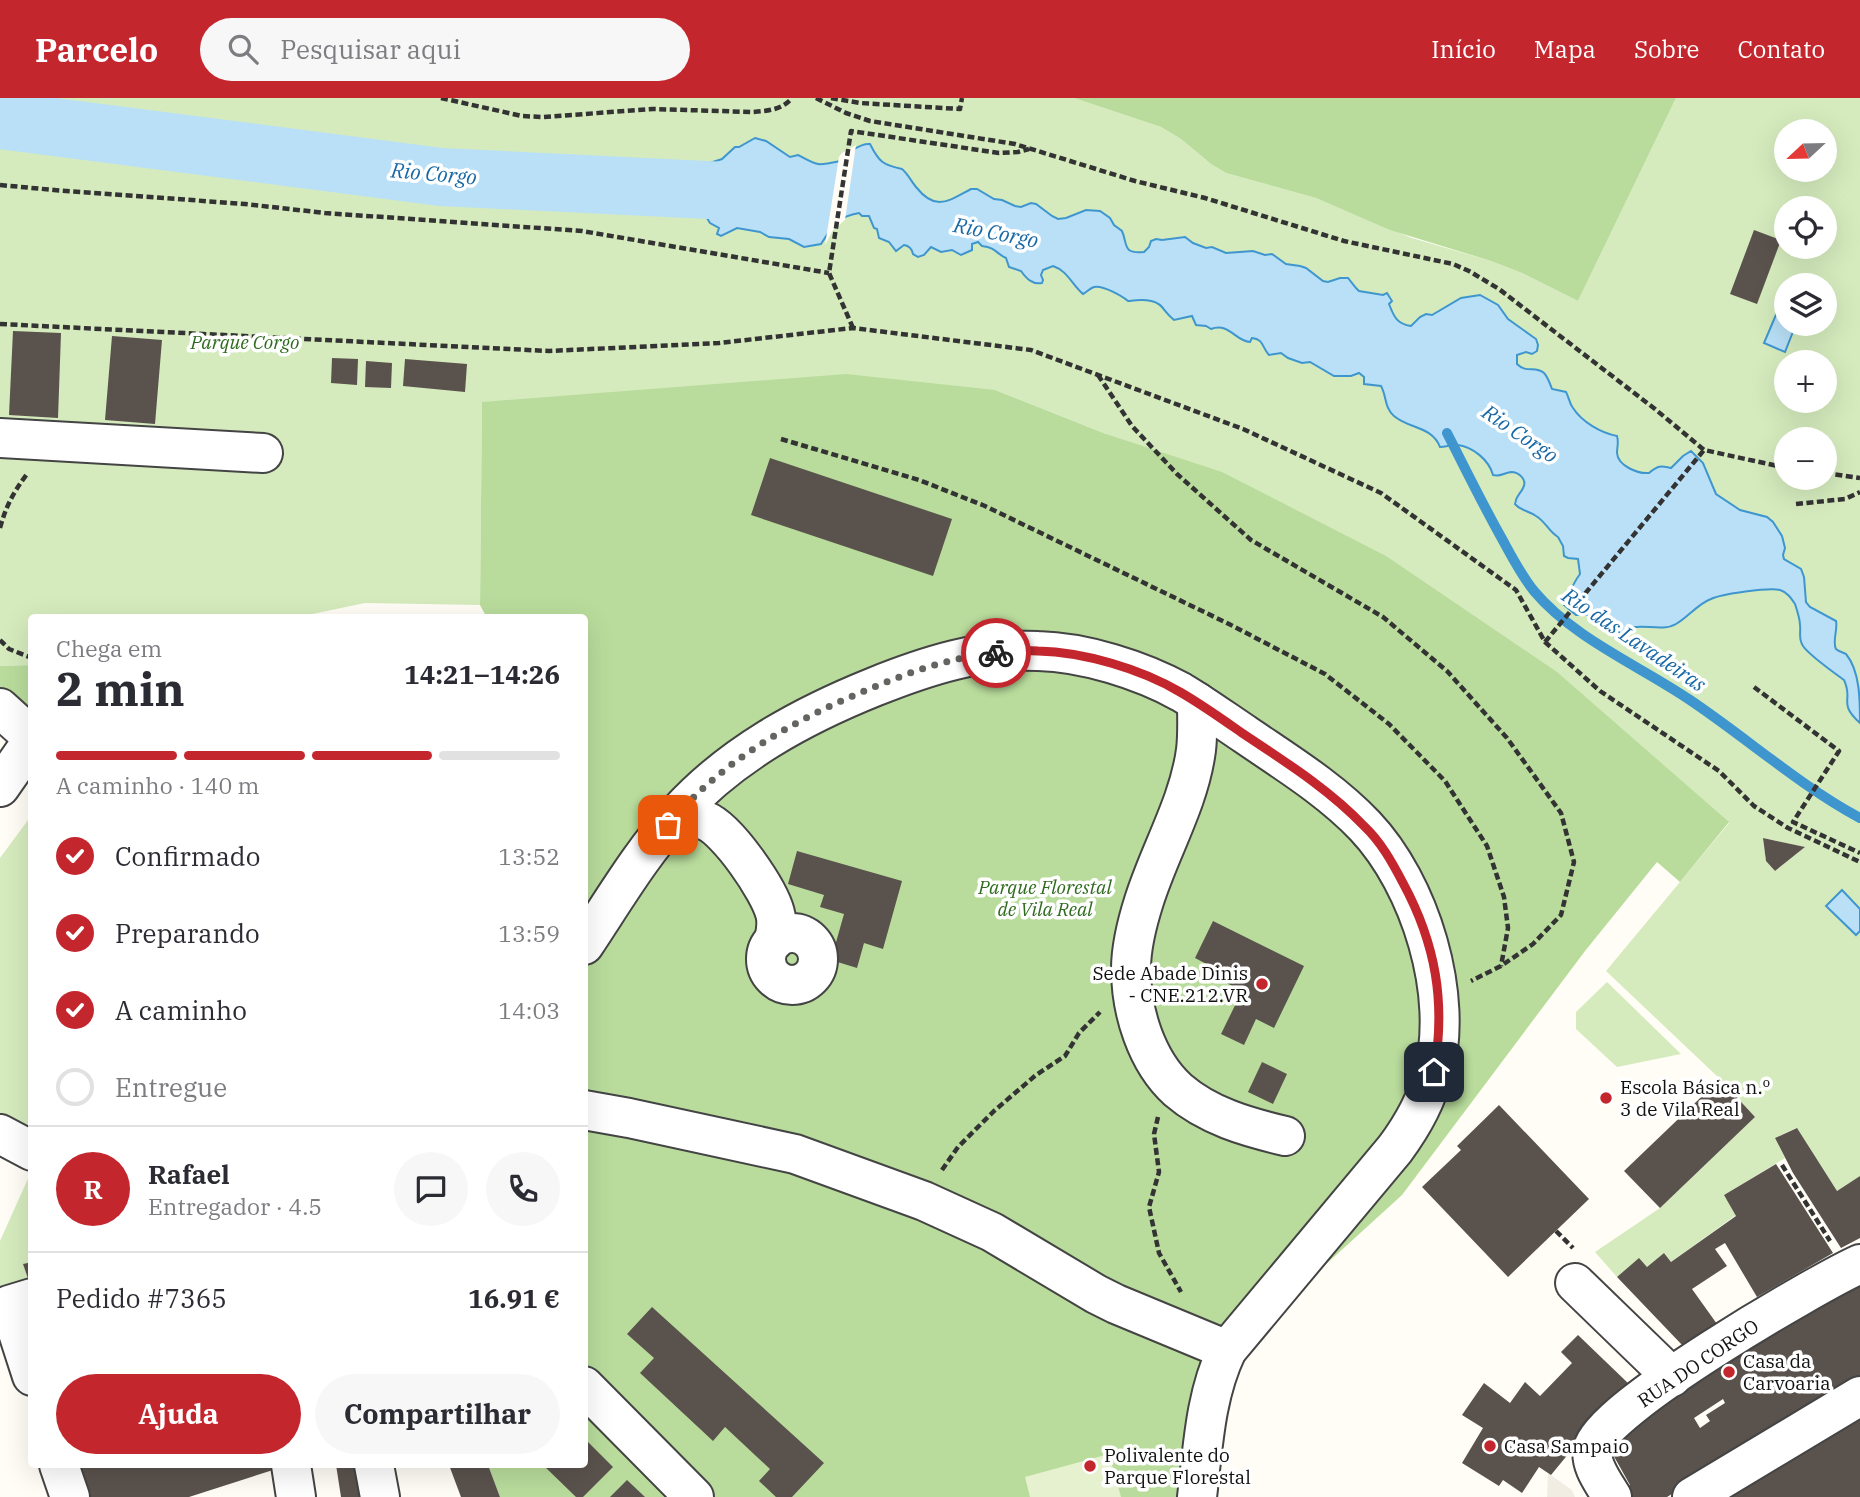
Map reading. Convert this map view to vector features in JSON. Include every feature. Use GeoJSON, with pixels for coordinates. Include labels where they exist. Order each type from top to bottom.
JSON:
{"type":"FeatureCollection","features":[{"type":"Feature","properties":{"kind":"street"},"geometry":{"type":"LineString","coordinates":[[0,438],[263,453]]}},
{"type":"Feature","properties":{"kind":"street"},"geometry":{"type":"LineString","coordinates":[[588,938],[642,858],[668,825],[724,770],[778,733],[849,697],[951,660],[979,655],[1037,650],[1068,654],[1153,679],[1197,702],[1316,784],[1346,808],[1381,845],[1407,890],[1425,930],[1439,997],[1440,1026],[1434,1072],[1418,1115],[1395,1149],[1227,1350],[1215,1379],[1207,1413],[1196,1497]]}},
{"type":"Feature","properties":{"kind":"street"},"geometry":{"type":"LineString","coordinates":[[1197,702],[1198,727],[1191,776],[1138,923],[1131,969],[1133,993],[1143,1036],[1151,1055],[1179,1090],[1206,1109],[1231,1121],[1284,1136]]}},
{"type":"Feature","properties":{"kind":"street"},"geometry":{"type":"LineString","coordinates":[[0,708],[28,735]]}},
{"type":"Feature","properties":{"kind":"street"},"geometry":{"type":"LineString","coordinates":[[0,787],[28,745]]}},
{"type":"Feature","properties":{"kind":"street"},"geometry":{"type":"LineString","coordinates":[[668,825],[683,820],[700,820],[709,822],[717,829],[750,868],[770,900],[782,929]]}},
{"type":"Feature","properties":{"kind":"street"},"geometry":{"type":"LineString","coordinates":[[588,1111],[795,1154],[925,1201],[992,1232],[1106,1299],[1227,1350]]}},
{"type":"Feature","properties":{"kind":"street"},"geometry":{"type":"LineString","coordinates":[[0,1134],[28,1149]]}},
{"type":"Feature","properties":{"kind":"street","name":"RUA DO CORGO"},"geometry":{"type":"LineString","coordinates":[[1612,1497],[1593,1461],[1593,1449],[1597,1439],[1608,1427],[1672,1377],[1804,1294],[1854,1266]]}},
{"type":"Feature","properties":{"kind":"street"},"geometry":{"type":"LineString","coordinates":[[1575,1283],[1672,1377]]}},
{"type":"Feature","properties":{"kind":"street"},"geometry":{"type":"LineString","coordinates":[[28,1299],[9,1306],[28,1364]]}},
{"type":"Feature","properties":{"kind":"street"},"geometry":{"type":"LineString","coordinates":[[588,1391],[694,1497]]}},
{"type":"Feature","properties":{"kind":"street"},"geometry":{"type":"LineString","coordinates":[[1692,1497],[1860,1396]]}},
{"type":"Feature","properties":{"kind":"street"},"geometry":{"type":"LineString","coordinates":[[61,1468],[70,1497]]}},
{"type":"Feature","properties":{"kind":"street"},"geometry":{"type":"LineString","coordinates":[[291,1468],[296,1497]]}},
{"type":"Feature","properties":{"kind":"street"},"geometry":{"type":"LineString","coordinates":[[375,1468],[380,1497]]}},
{"type":"Feature","properties":{"kind":"path"},"geometry":{"type":"LineString","coordinates":[[442,98],[522,116],[543,117],[653,109],[767,111],[779,108],[792,98]]}},
{"type":"Feature","properties":{"kind":"path"},"geometry":{"type":"LineString","coordinates":[[816,98],[870,121],[1003,141],[1135,181],[1205,198],[1344,242],[1453,264],[1499,289],[1704,450],[1774,465]]}},
{"type":"Feature","properties":{"kind":"path"},"geometry":{"type":"LineString","coordinates":[[831,98],[860,103],[960,109],[962,98]]}},
{"type":"Feature","properties":{"kind":"path"},"geometry":{"type":"LineString","coordinates":[[853,328],[829,273],[851,131],[999,153],[1030,149]]}},
{"type":"Feature","properties":{"kind":"path"},"geometry":{"type":"LineString","coordinates":[[0,185],[325,213],[582,231],[829,273]]}},
{"type":"Feature","properties":{"kind":"path"},"geometry":{"type":"LineString","coordinates":[[0,324],[549,351],[719,343],[853,328],[1031,349],[1242,429],[1381,493],[1516,590],[1545,642],[1600,691],[1719,771],[1754,806],[1788,828],[1860,862]]}},
{"type":"Feature","properties":{"kind":"path"},"geometry":{"type":"LineString","coordinates":[[1098,375],[1132,426],[1177,474],[1251,540],[1383,617],[1447,671],[1507,738],[1561,813],[1574,862],[1561,915],[1533,944],[1502,966],[1439,997]]}},
{"type":"Feature","properties":{"kind":"path"},"geometry":{"type":"LineString","coordinates":[[781,439],[919,480],[985,506],[1218,618],[1325,674],[1389,724],[1445,781],[1487,846],[1504,897],[1507,917],[1508,928],[1502,966]]}},
{"type":"Feature","properties":{"kind":"path"},"geometry":{"type":"LineString","coordinates":[[0,528],[6,506],[34,462],[38,440]]}},
{"type":"Feature","properties":{"kind":"path"},"geometry":{"type":"LineString","coordinates":[[1545,642],[1704,450]]}},
{"type":"Feature","properties":{"kind":"path"},"geometry":{"type":"LineString","coordinates":[[1837,475],[1860,478]]}},
{"type":"Feature","properties":{"kind":"path"},"geometry":{"type":"LineString","coordinates":[[1796,504],[1845,499],[1860,492]]}},
{"type":"Feature","properties":{"kind":"path"},"geometry":{"type":"LineString","coordinates":[[0,640],[9,649],[28,656]]}},
{"type":"Feature","properties":{"kind":"path"},"geometry":{"type":"LineString","coordinates":[[1754,687],[1839,751],[1793,822],[1860,853]]}},
{"type":"Feature","properties":{"kind":"path"},"geometry":{"type":"LineString","coordinates":[[925,1201],[948,1161],[980,1124],[1036,1074],[1065,1056],[1079,1033],[1099,1013],[1133,993]]}},
{"type":"Feature","properties":{"kind":"path"},"geometry":{"type":"LineString","coordinates":[[1179,1090],[1165,1104],[1158,1118],[1154,1134],[1159,1172],[1149,1207],[1159,1253],[1182,1294]]}},
{"type":"Feature","properties":{"kind":"path"},"geometry":{"type":"LineString","coordinates":[[1782,1165],[1854,1266]]}},
{"type":"Feature","properties":{"kind":"green space","name":"Parque Corgo"},"geometry":{"type":"Polygon","coordinates":[[[0,98],[1074,98],[1161,127],[1226,173],[1316,198],[1412,238],[1491,261],[1578,301],[1676,98],[1860,98],[1860,1176],[1837,1191],[1796,1128],[1775,1138],[1785,1158],[1724,1195],[1736,1215],[1671,1262],[1664,1253],[1647,1267],[1639,1259],[1617,1277],[1595,1252],[1660,1208],[1755,1117],[1720,1079],[1606,971],[1729,823],[1106,434],[995,390],[482,402],[480,605],[365,603],[312,614],[28,614],[28,665],[0,666],[0,98]],[[1763,838],[1766,861],[1775,871],[1804,848],[1804,847],[1763,838]]]}},
{"type":"Feature","properties":{"kind":"green space"},"geometry":{"type":"Polygon","coordinates":[[[1074,98],[1676,98],[1578,301],[1491,261],[1390,230],[1316,198],[1226,173],[1161,127],[1074,98]]]}},
{"type":"Feature","properties":{"kind":"green space","name":"Parque Florestal de Vila Real"},"geometry":{"type":"Polygon","coordinates":[[[846,374],[995,390],[1106,434],[1222,472],[1386,556],[1557,672],[1729,822],[1680,882],[1657,862],[1585,951],[1402,1195],[1256,1328],[1229,1368],[1211,1497],[500,1497],[489,1468],[588,1468],[588,614],[485,614],[480,605],[482,402],[846,374]]]}},
{"type":"Feature","properties":{"kind":"green space"},"geometry":{"type":"Polygon","coordinates":[[[28,665],[28,725],[0,695],[0,666],[28,665]]]}},
{"type":"Feature","properties":{"kind":"green space"},"geometry":{"type":"Polygon","coordinates":[[[28,820],[28,1132],[0,1118],[0,858],[28,820]]]}},
{"type":"Feature","properties":{"kind":"green space"},"geometry":{"type":"Polygon","coordinates":[[[1607,982],[1681,1054],[1617,1067],[1576,1029],[1576,1012],[1607,982]]]}},
{"type":"Feature","properties":{"kind":"green space"},"geometry":{"type":"Polygon","coordinates":[[[28,1179],[28,1263],[24,1264],[28,1285],[0,1294],[0,1241],[28,1179]]]}},
{"type":"Feature","properties":{"kind":"green space","name":"Polivalente do Parque Florestal"},"geometry":{"type":"Polygon","coordinates":[[[1109,1454],[1121,1497],[1030,1497],[1025,1477],[1109,1454]]]}},
{"type":"Feature","properties":{"kind":"shaded area"},"geometry":{"type":"Polygon","coordinates":[[[1548,1473],[1572,1490],[1575,1497],[1547,1497],[1548,1473]]]}},
{"type":"Feature","properties":{"kind":"water"},"geometry":{"type":"Polygon","coordinates":[[[755,138],[766,141],[790,157],[798,155],[818,164],[840,161],[849,152],[870,144],[882,162],[902,169],[923,195],[936,202],[977,189],[994,199],[1015,206],[1036,204],[1058,219],[1086,210],[1100,211],[1122,231],[1127,248],[1132,252],[1144,252],[1151,241],[1156,239],[1185,237],[1193,243],[1226,253],[1253,251],[1272,254],[1286,264],[1306,268],[1323,281],[1348,278],[1359,291],[1383,295],[1387,293],[1392,301],[1389,304],[1394,316],[1406,325],[1411,326],[1420,317],[1432,315],[1461,298],[1480,295],[1498,305],[1508,319],[1536,339],[1537,351],[1517,355],[1517,364],[1544,373],[1552,389],[1566,392],[1581,418],[1598,430],[1617,436],[1617,453],[1621,462],[1634,471],[1649,473],[1659,467],[1671,468],[1691,451],[1703,463],[1716,494],[1740,510],[1767,517],[1773,522],[1782,536],[1784,559],[1801,569],[1806,602],[1836,621],[1835,646],[1851,661],[1857,677],[1860,723],[1847,706],[1847,687],[1844,680],[1803,646],[1795,604],[1782,591],[1756,590],[1716,597],[1669,627],[1632,628],[1623,635],[1593,615],[1576,615],[1564,605],[1580,574],[1578,559],[1564,556],[1558,537],[1539,518],[1515,504],[1524,485],[1522,477],[1511,472],[1493,475],[1484,459],[1464,446],[1440,447],[1432,435],[1394,416],[1381,386],[1364,384],[1364,377],[1359,373],[1334,376],[1310,362],[1302,363],[1281,353],[1269,355],[1256,339],[1245,341],[1223,328],[1211,329],[1196,325],[1192,316],[1174,320],[1155,302],[1128,301],[1112,291],[1098,287],[1083,294],[1066,275],[1053,266],[1043,270],[1042,283],[1032,282],[1021,271],[1009,267],[1006,258],[978,242],[972,244],[972,250],[961,255],[952,250],[941,252],[931,247],[918,257],[904,245],[896,251],[889,242],[879,238],[869,216],[859,213],[840,220],[821,244],[804,247],[789,239],[769,237],[760,232],[737,228],[721,236],[717,234],[719,228],[710,223],[692,193],[697,172],[703,165],[722,159],[735,147],[755,138]]]}},
{"type":"Feature","properties":{"kind":"water"},"geometry":{"type":"Polygon","coordinates":[[[1774,319],[1774,336],[1791,336],[1786,350],[1764,343],[1774,319]]]}},
{"type":"Feature","properties":{"kind":"water"},"geometry":{"type":"Polygon","coordinates":[[[1842,890],[1860,909],[1860,931],[1856,935],[1826,906],[1842,890]]]}},
{"type":"Feature","properties":{"kind":"pier"},"geometry":{"type":"Polygon","coordinates":[[[856,145],[845,220],[833,230],[825,245],[839,157],[856,145]]]}},
{"type":"Feature","properties":{"kind":"building"},"geometry":{"type":"Polygon","coordinates":[[[1754,230],[1774,237],[1774,259],[1757,304],[1730,294],[1754,230]]]}},
{"type":"Feature","properties":{"kind":"building"},"geometry":{"type":"Polygon","coordinates":[[[13,331],[61,333],[58,418],[9,415],[13,331]]]}},
{"type":"Feature","properties":{"kind":"building"},"geometry":{"type":"Polygon","coordinates":[[[112,336],[162,340],[155,424],[105,420],[112,336]]]}},
{"type":"Feature","properties":{"kind":"building"},"geometry":{"type":"Polygon","coordinates":[[[332,358],[358,359],[357,385],[331,383],[332,358]]]}},
{"type":"Feature","properties":{"kind":"building"},"geometry":{"type":"Polygon","coordinates":[[[405,359],[467,364],[465,392],[403,386],[405,359]]]}},
{"type":"Feature","properties":{"kind":"building"},"geometry":{"type":"Polygon","coordinates":[[[366,361],[392,363],[391,388],[365,387],[366,361]]]}},
{"type":"Feature","properties":{"kind":"building"},"geometry":{"type":"Polygon","coordinates":[[[770,458],[952,519],[933,576],[751,515],[770,458]]]}},
{"type":"Feature","properties":{"kind":"building"},"geometry":{"type":"Polygon","coordinates":[[[1763,838],[1805,847],[1775,871],[1766,861],[1763,838]]]}},
{"type":"Feature","properties":{"kind":"building"},"geometry":{"type":"Polygon","coordinates":[[[797,851],[902,881],[883,949],[864,943],[857,968],[831,960],[844,914],[820,907],[824,895],[788,884],[797,851]]]}},
{"type":"Feature","properties":{"kind":"building","name":"Sede Abade Dinis - CNE.212.VR"},"geometry":{"type":"Polygon","coordinates":[[[1213,921],[1304,966],[1274,1028],[1256,1019],[1244,1045],[1221,1034],[1242,991],[1217,978],[1220,971],[1195,958],[1213,921]]]}},
{"type":"Feature","properties":{"kind":"building"},"geometry":{"type":"Polygon","coordinates":[[[1262,1062],[1287,1074],[1273,1104],[1248,1092],[1262,1062]]]}},
{"type":"Feature","properties":{"kind":"building"},"geometry":{"type":"Polygon","coordinates":[[[1720,1079],[1755,1117],[1660,1208],[1624,1171],[1720,1079]]]}},
{"type":"Feature","properties":{"kind":"building"},"geometry":{"type":"Polygon","coordinates":[[[1499,1105],[1589,1199],[1508,1277],[1422,1187],[1461,1150],[1457,1146],[1499,1105]]]}},
{"type":"Feature","properties":{"kind":"building"},"geometry":{"type":"Polygon","coordinates":[[[1797,1128],[1837,1191],[1860,1176],[1860,1238],[1841,1248],[1793,1173],[1775,1138],[1797,1128]]]}},
{"type":"Feature","properties":{"kind":"building"},"geometry":{"type":"Polygon","coordinates":[[[1776,1164],[1833,1253],[1757,1297],[1725,1243],[1715,1249],[1727,1266],[1692,1289],[1717,1324],[1684,1347],[1617,1277],[1639,1258],[1647,1267],[1664,1253],[1671,1262],[1736,1216],[1724,1195],[1776,1164]]]}},
{"type":"Feature","properties":{"kind":"building"},"geometry":{"type":"Polygon","coordinates":[[[28,1263],[28,1278],[23,1264],[28,1263]]]}},
{"type":"Feature","properties":{"kind":"building"},"geometry":{"type":"Polygon","coordinates":[[[1860,1278],[1860,1378],[1667,1497],[1626,1497],[1622,1489],[1630,1485],[1602,1435],[1860,1278]],[[1723,1399],[1694,1418],[1700,1428],[1710,1421],[1706,1415],[1725,1403],[1723,1399]]]}},
{"type":"Feature","properties":{"kind":"building"},"geometry":{"type":"Polygon","coordinates":[[[652,1307],[824,1463],[792,1497],[776,1497],[759,1481],[770,1469],[725,1427],[713,1441],[640,1373],[654,1358],[627,1334],[652,1307]]]}},
{"type":"Feature","properties":{"kind":"building"},"geometry":{"type":"Polygon","coordinates":[[[1578,1335],[1630,1385],[1602,1413],[1551,1475],[1539,1467],[1522,1493],[1503,1480],[1499,1486],[1462,1463],[1483,1428],[1462,1415],[1484,1383],[1510,1403],[1525,1382],[1540,1396],[1572,1363],[1561,1352],[1578,1335]]]}},
{"type":"Feature","properties":{"kind":"building"},"geometry":{"type":"Polygon","coordinates":[[[1860,1409],[1860,1497],[1711,1497],[1860,1409]]]}},
{"type":"Feature","properties":{"kind":"building"},"geometry":{"type":"Polygon","coordinates":[[[588,1442],[613,1467],[583,1497],[576,1497],[546,1468],[588,1468],[588,1442]]]}},
{"type":"Feature","properties":{"kind":"building"},"geometry":{"type":"Polygon","coordinates":[[[75,1468],[273,1470],[189,1497],[84,1497],[75,1468]]]}},
{"type":"Feature","properties":{"kind":"building"},"geometry":{"type":"Polygon","coordinates":[[[336,1468],[364,1468],[369,1497],[341,1497],[336,1468]]]}},
{"type":"Feature","properties":{"kind":"building"},"geometry":{"type":"Polygon","coordinates":[[[450,1468],[489,1468],[500,1497],[461,1497],[450,1468]]]}},
{"type":"Feature","properties":{"kind":"building"},"geometry":{"type":"Polygon","coordinates":[[[627,1480],[645,1497],[610,1497],[627,1480]]]}},
{"type":"Feature","properties":{"kind":"waterway","name":"Rio Corgo"},"geometry":{"type":"LineString","coordinates":[[0,120],[441,177],[770,193]]}},
{"type":"Feature","properties":{"kind":"waterway","name":"Rio das Lavadeiras"},"geometry":{"type":"LineString","coordinates":[[1447,433],[1516,565],[1550,608],[1587,637],[1671,687],[1795,776],[1860,818]]}},
{"type":"Feature","properties":{"kind":"way so far"},"geometry":{"type":"LineString","coordinates":[[668,825],[724,770],[778,733],[813,714],[924,668],[951,660],[996,653]]}},
{"type":"Feature","properties":{"kind":"place","name":"Sede Abade Dinis - CNE.212.VR"},"geometry":{"type":"Point","coordinates":[1262,984]}},
{"type":"Feature","properties":{"kind":"place","name":"Escola Básica n.º 3 de Vila Real"},"geometry":{"type":"Point","coordinates":[1606,1098]}},
{"type":"Feature","properties":{"kind":"place","name":"Casa da Carvoaria"},"geometry":{"type":"Point","coordinates":[1729,1372]}},
{"type":"Feature","properties":{"kind":"place","name":"Casa Sampaio"},"geometry":{"type":"Point","coordinates":[1490,1446]}},
{"type":"Feature","properties":{"kind":"place","name":"Polivalente do Parque Florestal"},"geometry":{"type":"Point","coordinates":[1090,1466]}},
{"type":"Feature","properties":{"kind":"route"},"geometry":{"type":"LineString","coordinates":[[996,653],[1037,650],[1068,654],[1096,660],[1153,679],[1179,691],[1216,715],[1346,808],[1381,845],[1407,890],[1425,930],[1439,997],[1440,1026],[1434,1072]]}}]}
